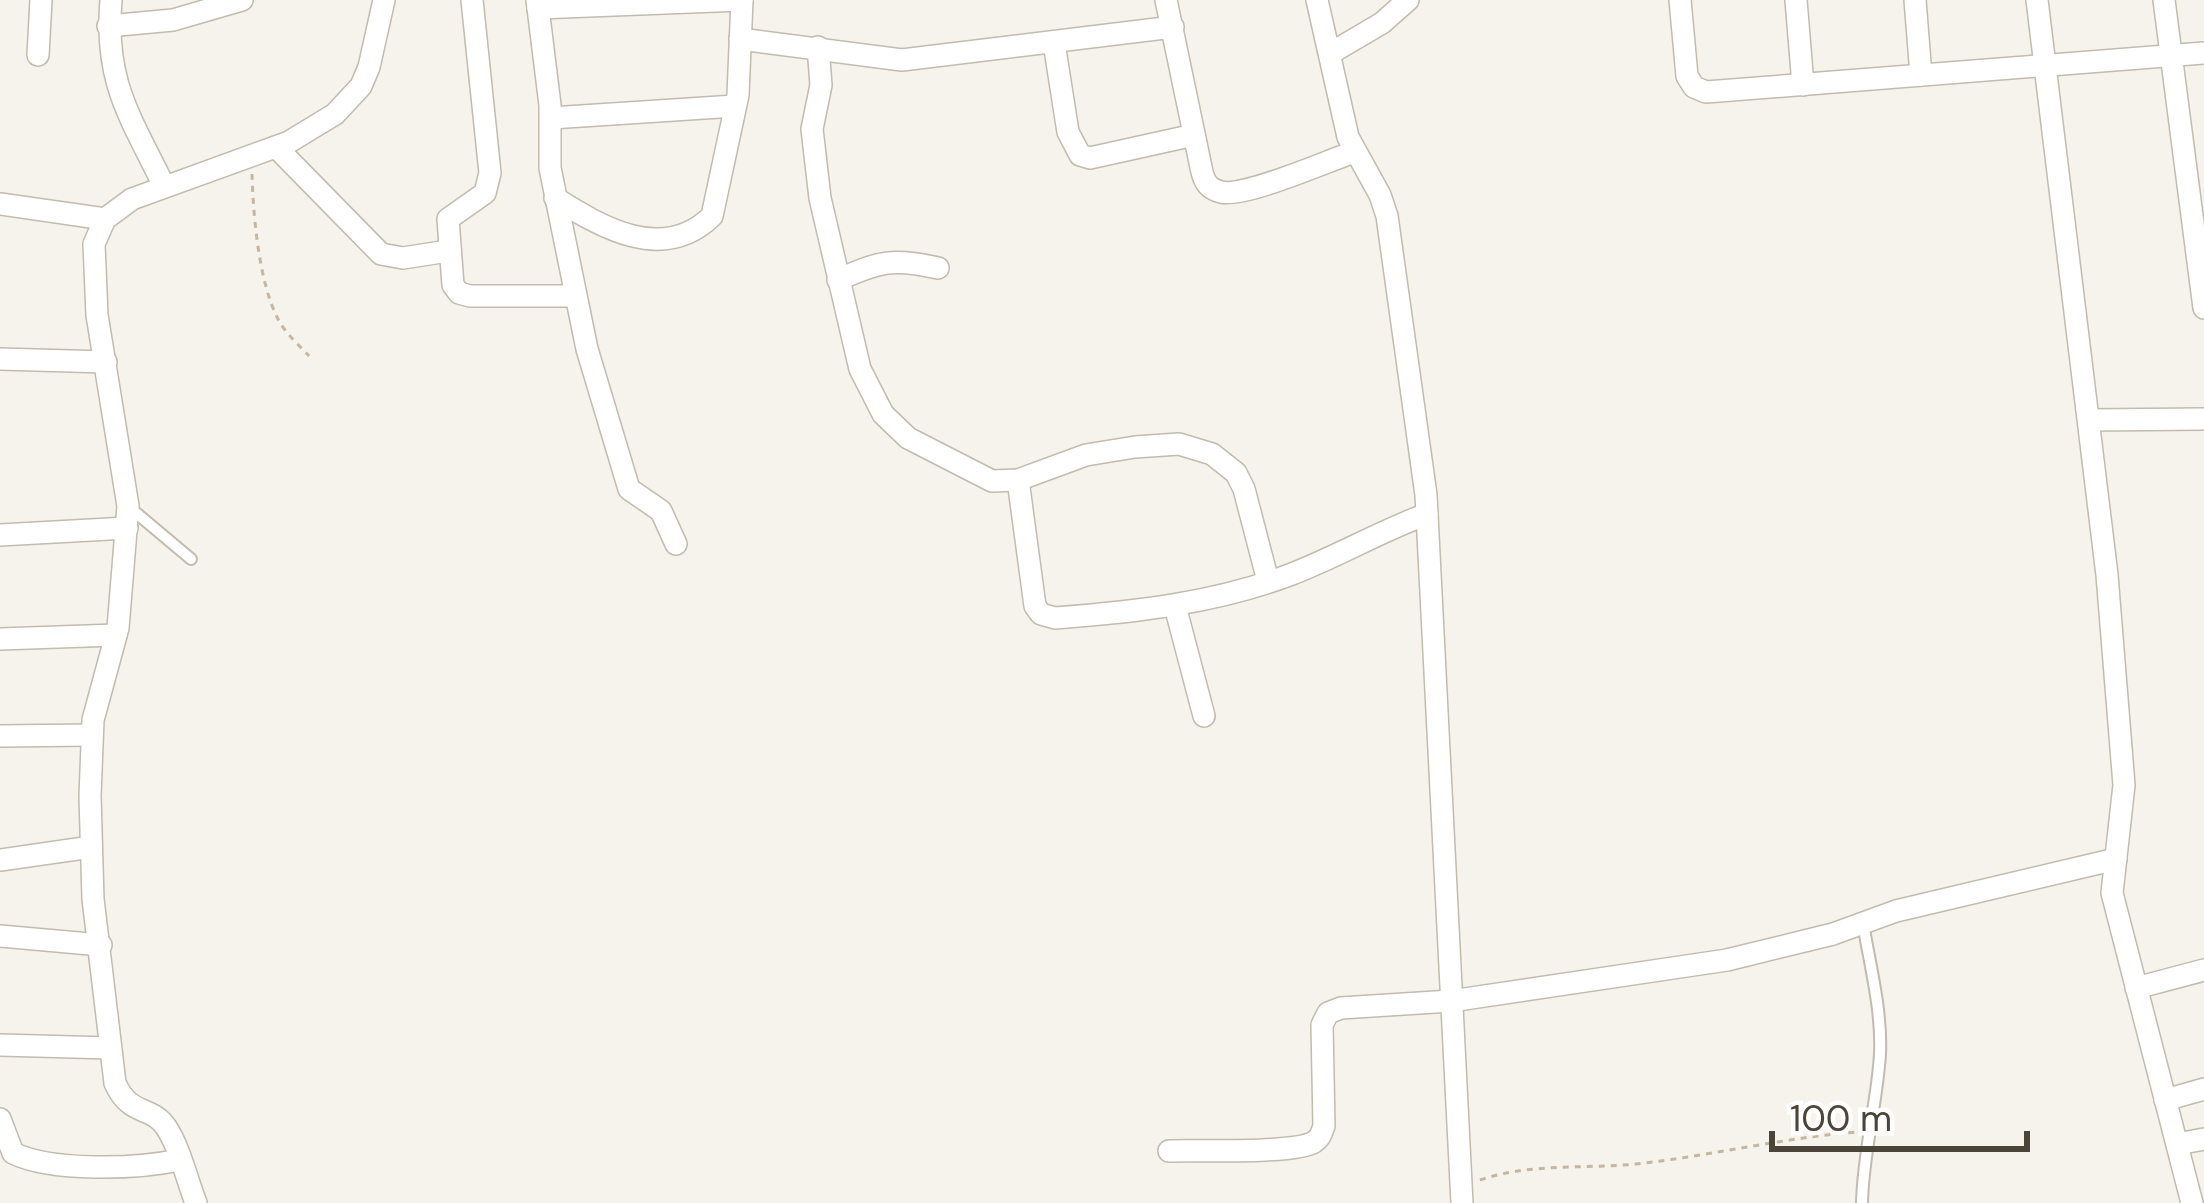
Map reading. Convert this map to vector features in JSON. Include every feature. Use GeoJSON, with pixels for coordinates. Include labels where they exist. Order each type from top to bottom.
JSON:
{"type":"FeatureCollection","features":[{"type":"Feature","properties":{"kind":"street"},"geometry":{"type":"LineString","coordinates":[[38,55],[41,0]]}},
{"type":"Feature","properties":{"kind":"street"},"geometry":{"type":"LineString","coordinates":[[111,0],[109,55],[121,100],[164,186]]}},
{"type":"Feature","properties":{"kind":"street"},"geometry":{"type":"LineString","coordinates":[[108,26],[173,20],[242,0]]}},
{"type":"Feature","properties":{"kind":"street"},"geometry":{"type":"LineString","coordinates":[[196,1203],[166,1127],[122,1098],[110,1048],[92,848],[92,735],[97,695],[116,635],[128,517],[92,265],[98,230],[132,199],[252,157],[317,128],[361,86],[385,0]]}},
{"type":"Feature","properties":{"kind":"street"},"geometry":{"type":"LineString","coordinates":[[472,0],[490,173],[485,193],[448,219],[453,285],[460,293],[575,296]]}},
{"type":"Feature","properties":{"kind":"street"},"geometry":{"type":"LineString","coordinates":[[555,198],[618,235],[635,238],[674,236],[704,224],[718,199],[735,106],[742,0],[537,4],[551,118],[550,168],[555,198],[575,296],[623,474],[638,498],[661,512],[676,544]]}},
{"type":"Feature","properties":{"kind":"street"},"geometry":{"type":"LineString","coordinates":[[1166,0],[1205,183],[1226,194],[1354,152]]}},
{"type":"Feature","properties":{"kind":"street"},"geometry":{"type":"LineString","coordinates":[[1317,0],[1354,152],[1380,194],[1387,217],[1427,514],[1461,1195]]}},
{"type":"Feature","properties":{"kind":"street"},"geometry":{"type":"LineString","coordinates":[[1331,52],[1382,22],[1408,0]]}},
{"type":"Feature","properties":{"kind":"street"},"geometry":{"type":"LineString","coordinates":[[1680,0],[1687,76],[1694,87],[1706,92],[2204,53]]}},
{"type":"Feature","properties":{"kind":"street"},"geometry":{"type":"LineString","coordinates":[[1796,0],[1803,86]]}},
{"type":"Feature","properties":{"kind":"street"},"geometry":{"type":"LineString","coordinates":[[1915,0],[1921,75]]}},
{"type":"Feature","properties":{"kind":"street"},"geometry":{"type":"LineString","coordinates":[[2037,0],[2107,575],[2124,785],[2112,893],[2192,1203]]}},
{"type":"Feature","properties":{"kind":"street"},"geometry":{"type":"LineString","coordinates":[[2164,0],[2204,308]]}},
{"type":"Feature","properties":{"kind":"street"},"geometry":{"type":"LineString","coordinates":[[740,38],[902,60],[1173,27]]}},
{"type":"Feature","properties":{"kind":"street"},"geometry":{"type":"LineString","coordinates":[[1054,43],[1068,132],[1080,155],[1090,158],[1194,135]]}},
{"type":"Feature","properties":{"kind":"street"},"geometry":{"type":"LineString","coordinates":[[818,47],[821,85],[814,111],[813,148],[838,280],[860,369],[893,426],[992,481],[1018,480],[1108,451],[1159,445],[1197,448],[1236,473],[1268,581]]}},
{"type":"Feature","properties":{"kind":"street"},"geometry":{"type":"LineString","coordinates":[[551,118],[735,106]]}},
{"type":"Feature","properties":{"kind":"street"},"geometry":{"type":"LineString","coordinates":[[276,147],[381,254],[403,259],[448,251]]}},
{"type":"Feature","properties":{"kind":"street"},"geometry":{"type":"LineString","coordinates":[[0,204],[105,219]]}},
{"type":"Feature","properties":{"kind":"street"},"geometry":{"type":"LineString","coordinates":[[838,280],[885,261],[938,268]]}},
{"type":"Feature","properties":{"kind":"street"},"geometry":{"type":"LineString","coordinates":[[0,359],[106,362]]}},
{"type":"Feature","properties":{"kind":"street"},"geometry":{"type":"LineString","coordinates":[[2089,420],[2204,419]]}},
{"type":"Feature","properties":{"kind":"street"},"geometry":{"type":"LineString","coordinates":[[1018,480],[1032,596],[1041,614],[1055,618],[1174,606],[1268,581],[1427,514]]}},
{"type":"Feature","properties":{"kind":"street"},"geometry":{"type":"LineString","coordinates":[[0,535],[128,517]]}},
{"type":"Feature","properties":{"kind":"street"},"geometry":{"type":"LineString","coordinates":[[1174,606],[1204,716]]}},
{"type":"Feature","properties":{"kind":"street"},"geometry":{"type":"LineString","coordinates":[[0,639],[116,635]]}},
{"type":"Feature","properties":{"kind":"street"},"geometry":{"type":"LineString","coordinates":[[0,736],[92,735]]}},
{"type":"Feature","properties":{"kind":"street"},"geometry":{"type":"LineString","coordinates":[[0,860],[92,848]]}},
{"type":"Feature","properties":{"kind":"street"},"geometry":{"type":"LineString","coordinates":[[1169,1151],[1310,1144],[1319,1138],[1324,1126],[1322,1025],[1328,1013],[1362,1004],[1451,1001],[1727,960],[1896,911],[2116,859]]}},
{"type":"Feature","properties":{"kind":"street"},"geometry":{"type":"LineString","coordinates":[[0,935],[101,946]]}},
{"type":"Feature","properties":{"kind":"street"},"geometry":{"type":"LineString","coordinates":[[2136,988],[2204,970]]}},
{"type":"Feature","properties":{"kind":"street"},"geometry":{"type":"LineString","coordinates":[[0,1045],[110,1048]]}},
{"type":"Feature","properties":{"kind":"street"},"geometry":{"type":"LineString","coordinates":[[2165,1100],[2204,1089]]}},
{"type":"Feature","properties":{"kind":"street"},"geometry":{"type":"LineString","coordinates":[[0,1119],[13,1153],[43,1163],[136,1165],[179,1160]]}},
{"type":"Feature","properties":{"kind":"street"},"geometry":{"type":"LineString","coordinates":[[2176,1144],[2204,1139]]}},
{"type":"Feature","properties":{"kind":"lane"},"geometry":{"type":"LineString","coordinates":[[128,517],[191,560]]}},
{"type":"Feature","properties":{"kind":"lane"},"geometry":{"type":"LineString","coordinates":[[1862,1203],[1880,1034],[1863,923]]}},
{"type":"Feature","properties":{"kind":"path"},"geometry":{"type":"LineString","coordinates":[[252,157],[255,215],[268,294],[281,325],[308,356]]}},
{"type":"Feature","properties":{"kind":"path"},"geometry":{"type":"LineString","coordinates":[[1461,1195],[1519,1172],[1635,1164],[1807,1136],[1868,1131]]}}]}
